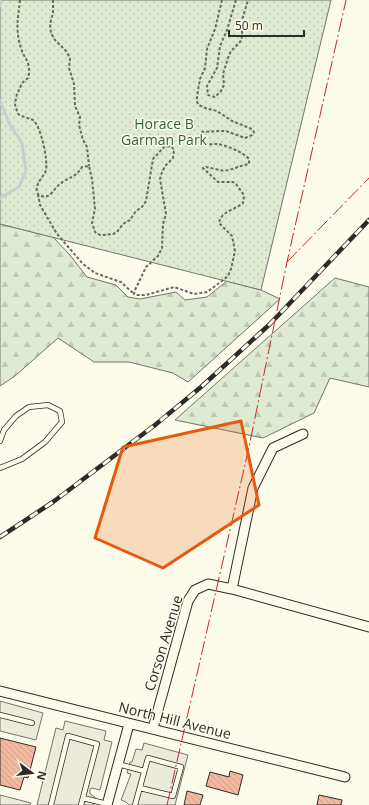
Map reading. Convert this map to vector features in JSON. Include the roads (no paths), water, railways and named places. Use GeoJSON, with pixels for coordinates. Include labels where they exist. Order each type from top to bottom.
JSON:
{"type":"FeatureCollection","features":[{"type":"Feature","properties":{"kind":"street"},"geometry":{"type":"LineString","coordinates":[[303,434],[273,448],[253,488],[232,589],[369,627]]}},
{"type":"Feature","properties":{"kind":"street","name":"Corson Avenue"},"geometry":{"type":"LineString","coordinates":[[153,728],[188,601],[195,590],[208,584],[232,589]]}},
{"type":"Feature","properties":{"kind":"street","name":"North Hill Avenue"},"geometry":{"type":"LineString","coordinates":[[0,691],[129,724],[153,728],[344,777]]}},
{"type":"Feature","properties":{"kind":"street"},"geometry":{"type":"LineString","coordinates":[[107,805],[129,724]]}},
{"type":"Feature","properties":{"kind":"lane"},"geometry":{"type":"LineString","coordinates":[[0,441],[4,430],[16,416],[29,407],[48,405],[60,411],[62,422],[45,442],[22,459],[0,468]]}},
{"type":"Feature","properties":{"kind":"lane"},"geometry":{"type":"LineString","coordinates":[[0,715],[32,723]]}},
{"type":"Feature","properties":{"kind":"lane"},"geometry":{"type":"LineString","coordinates":[[51,805],[68,736],[97,744],[81,805]]}},
{"type":"Feature","properties":{"kind":"lane"},"geometry":{"type":"LineString","coordinates":[[135,805],[148,758],[181,767],[173,796],[140,788]]}},
{"type":"Feature","properties":{"kind":"lane"},"geometry":{"type":"LineString","coordinates":[[118,764],[144,771]]}},
{"type":"Feature","properties":{"kind":"lane"},"geometry":{"type":"LineString","coordinates":[[82,798],[107,805]]}},
{"type":"Feature","properties":{"kind":"waterway"},"geometry":{"type":"LineString","coordinates":[[0,0],[0,6]]}},
{"type":"Feature","properties":{"kind":"waterway"},"geometry":{"type":"LineString","coordinates":[[0,101],[9,123],[22,143],[26,171],[19,187],[0,198]]}},
{"type":"Feature","properties":{"kind":"railway"},"geometry":{"type":"LineString","coordinates":[[0,537],[53,502],[155,425],[201,387],[270,324],[369,220]]}},
{"type":"Feature","properties":{"kind":"park label","name":"Horace B Garman Park"},"geometry":{"type":"Point","coordinates":[164,132]}}]}
